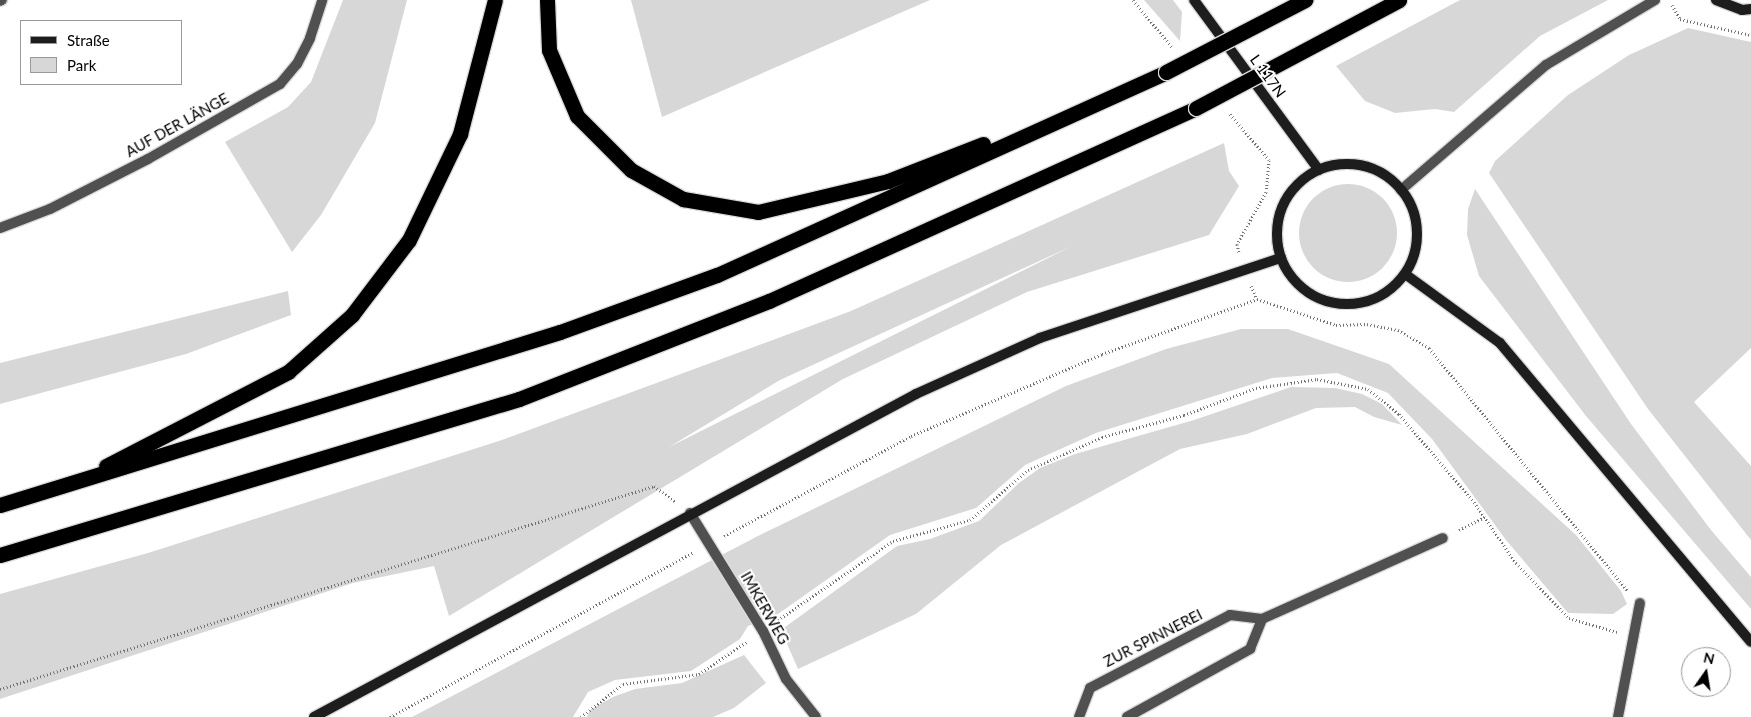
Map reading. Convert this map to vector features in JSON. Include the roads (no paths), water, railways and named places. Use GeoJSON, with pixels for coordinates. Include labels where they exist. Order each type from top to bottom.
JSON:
{"type":"FeatureCollection","features":[{"type":"Feature","properties":{"kind":"highway"},"geometry":{"type":"LineString","coordinates":[[69,486],[288,372],[352,315],[409,240],[460,134],[495,0]]}},
{"type":"Feature","properties":{"kind":"highway"},"geometry":{"type":"LineString","coordinates":[[547,0],[549,50],[577,116],[631,170],[682,199],[758,212],[888,182],[1166,72]]}},
{"type":"Feature","properties":{"kind":"highway"},"geometry":{"type":"LineString","coordinates":[[0,505],[69,486],[560,332],[708,278],[1166,72],[1305,0]]}},
{"type":"Feature","properties":{"kind":"highway"},"geometry":{"type":"LineString","coordinates":[[0,555],[519,399],[769,301],[1196,108],[1399,0]]}},
{"type":"Feature","properties":{"kind":"main road","name":"L 117N"},"geometry":{"type":"LineString","coordinates":[[1194,0],[1319,170]]}},
{"type":"Feature","properties":{"kind":"main road"},"geometry":{"type":"LineString","coordinates":[[1716,0],[1742,10],[1751,9]]}},
{"type":"Feature","properties":{"kind":"main road"},"geometry":{"type":"LineString","coordinates":[[1340,165],[1363,166],[1384,175],[1401,190],[1413,209],[1417,231],[1415,254],[1405,274],[1390,290],[1371,301],[1349,305],[1327,302],[1308,292],[1292,277],[1281,258],[1277,238],[1284,204],[1301,182],[1319,170],[1340,165]]}},
{"type":"Feature","properties":{"kind":"main road"},"geometry":{"type":"LineString","coordinates":[[314,717],[690,513],[916,394],[1031,342],[1281,258]]}},
{"type":"Feature","properties":{"kind":"main road"},"geometry":{"type":"LineString","coordinates":[[1405,274],[1500,343],[1751,642]]}},
{"type":"Feature","properties":{"kind":"street","name":"AUF DER LÄNGE"},"geometry":{"type":"LineString","coordinates":[[0,228],[50,209],[148,159],[280,84],[297,64],[310,38],[322,0]]}},
{"type":"Feature","properties":{"kind":"street"},"geometry":{"type":"LineString","coordinates":[[1401,190],[1546,65],[1654,0]]}},
{"type":"Feature","properties":{"kind":"street","name":"IMKERWEG"},"geometry":{"type":"LineString","coordinates":[[690,513],[763,631],[786,680],[816,717]]}},
{"type":"Feature","properties":{"kind":"street"},"geometry":{"type":"LineString","coordinates":[[1127,717],[1250,649],[1262,619],[1443,538]]}},
{"type":"Feature","properties":{"kind":"street"},"geometry":{"type":"LineString","coordinates":[[1618,717],[1640,603]]}},
{"type":"Feature","properties":{"kind":"street","name":"ZUR SPINNEREI"},"geometry":{"type":"LineString","coordinates":[[1080,717],[1090,688],[1230,614],[1262,619]]}}]}
